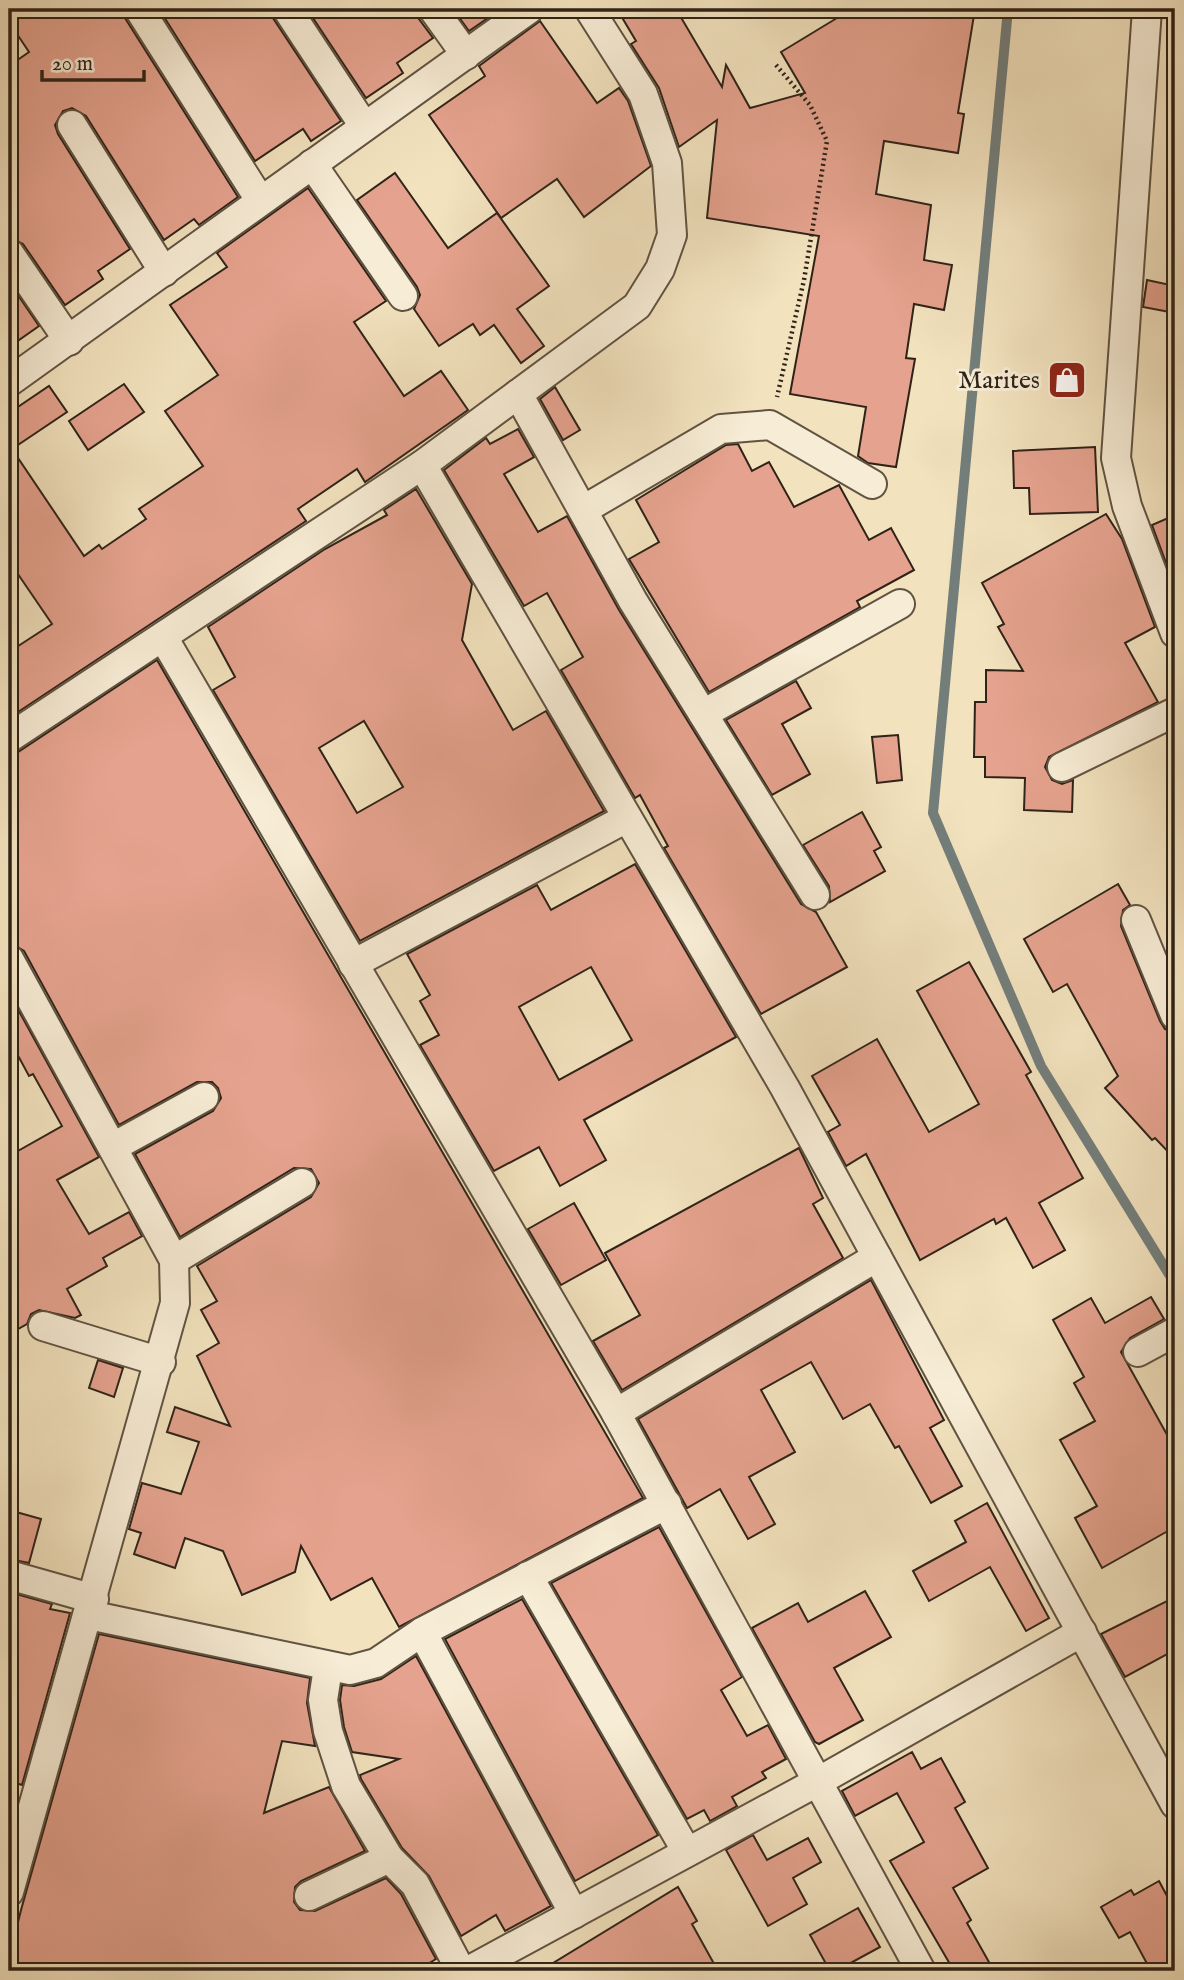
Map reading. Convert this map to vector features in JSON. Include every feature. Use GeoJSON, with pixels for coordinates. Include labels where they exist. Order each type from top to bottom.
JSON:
{"type":"FeatureCollection","features":[{"type":"Feature","properties":{"kind":"street"},"geometry":{"type":"LineString","coordinates":[[139,9],[260,200]]}},
{"type":"Feature","properties":{"kind":"street"},"geometry":{"type":"LineString","coordinates":[[287,9],[365,126]]}},
{"type":"Feature","properties":{"kind":"street"},"geometry":{"type":"LineString","coordinates":[[433,9],[466,55]]}},
{"type":"Feature","properties":{"kind":"street"},"geometry":{"type":"LineString","coordinates":[[9,382],[529,9]]}},
{"type":"Feature","properties":{"kind":"street"},"geometry":{"type":"LineString","coordinates":[[9,738],[422,466],[637,306],[660,269],[671,235],[667,163],[643,94],[589,9]]}},
{"type":"Feature","properties":{"kind":"street"},"geometry":{"type":"LineString","coordinates":[[1147,9],[1116,458],[1127,506],[1175,634]]}},
{"type":"Feature","properties":{"kind":"street"},"geometry":{"type":"LineString","coordinates":[[72,125],[164,272]]}},
{"type":"Feature","properties":{"kind":"street"},"geometry":{"type":"LineString","coordinates":[[312,163],[402,296]]}},
{"type":"Feature","properties":{"kind":"street"},"geometry":{"type":"LineString","coordinates":[[9,253],[69,341]]}},
{"type":"Feature","properties":{"kind":"street"},"geometry":{"type":"LineString","coordinates":[[518,394],[633,601],[815,895]]}},
{"type":"Feature","properties":{"kind":"street"},"geometry":{"type":"LineString","coordinates":[[583,510],[722,429],[770,425],[872,484]]}},
{"type":"Feature","properties":{"kind":"street"},"geometry":{"type":"LineString","coordinates":[[422,466],[785,1088],[1175,1804]]}},
{"type":"Feature","properties":{"kind":"street"},"geometry":{"type":"LineString","coordinates":[[703,714],[900,604]]}},
{"type":"Feature","properties":{"kind":"street"},"geometry":{"type":"LineString","coordinates":[[163,637],[616,1413],[921,1971]]}},
{"type":"Feature","properties":{"kind":"street"},"geometry":{"type":"LineString","coordinates":[[1062,766],[1175,712]]}},
{"type":"Feature","properties":{"kind":"street"},"geometry":{"type":"LineString","coordinates":[[353,964],[627,818]]}},
{"type":"Feature","properties":{"kind":"street"},"geometry":{"type":"LineString","coordinates":[[1136,920],[1175,1015]]}},
{"type":"Feature","properties":{"kind":"street"},"geometry":{"type":"LineString","coordinates":[[9,959],[174,1260],[175,1303],[92,1607],[9,1892]]}},
{"type":"Feature","properties":{"kind":"street"},"geometry":{"type":"LineString","coordinates":[[113,1147],[204,1097]]}},
{"type":"Feature","properties":{"kind":"street"},"geometry":{"type":"LineString","coordinates":[[174,1260],[302,1183]]}},
{"type":"Feature","properties":{"kind":"street"},"geometry":{"type":"LineString","coordinates":[[616,1413],[877,1257]]}},
{"type":"Feature","properties":{"kind":"street"},"geometry":{"type":"LineString","coordinates":[[43,1325],[161,1362]]}},
{"type":"Feature","properties":{"kind":"street"},"geometry":{"type":"LineString","coordinates":[[1138,1352],[1170,1335]]}},
{"type":"Feature","properties":{"kind":"street"},"geometry":{"type":"LineString","coordinates":[[9,1575],[92,1607],[328,1668],[350,1670],[376,1664],[422,1632],[667,1504]]}},
{"type":"Feature","properties":{"kind":"street"},"geometry":{"type":"LineString","coordinates":[[528,1576],[687,1852]]}},
{"type":"Feature","properties":{"kind":"street"},"geometry":{"type":"LineString","coordinates":[[422,1632],[574,1914]]}},
{"type":"Feature","properties":{"kind":"street"},"geometry":{"type":"LineString","coordinates":[[328,1668],[323,1700],[328,1731],[346,1786],[389,1858],[415,1884],[469,1970],[819,1781],[1082,1632]]}},
{"type":"Feature","properties":{"kind":"street"},"geometry":{"type":"LineString","coordinates":[[309,1896],[389,1858]]}},
{"type":"Feature","properties":{"kind":"path"},"geometry":{"type":"LineString","coordinates":[[770,425],[804,280],[827,141],[810,105],[776,65]]}},
{"type":"Feature","properties":{"kind":"building"},"geometry":{"type":"Polygon","coordinates":[[[9,9],[122,9],[125,18],[238,197],[199,225],[194,219],[164,240],[86,116],[72,108],[63,111],[55,125],[58,134],[130,249],[98,271],[103,279],[65,305],[23,244],[9,237],[9,66],[29,52],[9,22],[9,9]]]}},
{"type":"Feature","properties":{"kind":"building"},"geometry":{"type":"Polygon","coordinates":[[[159,9],[271,9],[273,18],[341,121],[311,141],[303,129],[255,161],[159,9]]]}},
{"type":"Feature","properties":{"kind":"building"},"geometry":{"type":"Polygon","coordinates":[[[307,9],[417,9],[419,19],[433,38],[397,63],[403,73],[366,98],[307,9]]]}},
{"type":"Feature","properties":{"kind":"building"},"geometry":{"type":"Polygon","coordinates":[[[453,9],[501,9],[469,31],[453,9]]]}},
{"type":"Feature","properties":{"kind":"building"},"geometry":{"type":"Polygon","coordinates":[[[617,9],[676,9],[722,87],[726,65],[750,108],[805,93],[781,52],[837,18],[838,9],[975,9],[958,113],[964,114],[958,153],[884,141],[876,194],[931,205],[924,260],[952,265],[944,310],[914,304],[906,358],[915,359],[896,467],[868,463],[858,456],[866,407],[790,394],[819,236],[707,218],[717,120],[679,147],[659,88],[631,44],[636,41],[617,9]]]}},
{"type":"Feature","properties":{"kind":"building"},"geometry":{"type":"Polygon","coordinates":[[[540,21],[597,103],[619,88],[628,101],[651,166],[584,217],[557,179],[501,218],[429,115],[485,76],[479,66],[540,21]]]}},
{"type":"Feature","properties":{"kind":"building"},"geometry":{"type":"Polygon","coordinates":[[[395,173],[448,248],[497,213],[549,286],[517,309],[544,346],[521,363],[494,325],[480,335],[473,324],[439,346],[414,309],[420,295],[417,287],[357,200],[395,173]]]}},
{"type":"Feature","properties":{"kind":"building"},"geometry":{"type":"Polygon","coordinates":[[[308,188],[386,301],[354,322],[404,396],[441,371],[468,410],[365,482],[357,469],[298,509],[306,521],[9,718],[9,652],[52,624],[9,561],[9,413],[49,386],[67,412],[12,449],[84,556],[99,545],[102,549],[146,519],[139,509],[203,466],[165,411],[218,375],[170,305],[227,267],[217,253],[308,188]]]}},
{"type":"Feature","properties":{"kind":"building"},"geometry":{"type":"Polygon","coordinates":[[[1147,280],[1175,286],[1175,313],[1143,307],[1147,280]]]}},
{"type":"Feature","properties":{"kind":"building"},"geometry":{"type":"Polygon","coordinates":[[[9,282],[39,326],[9,347],[9,282]]]}},
{"type":"Feature","properties":{"kind":"building"},"geometry":{"type":"Polygon","coordinates":[[[124,384],[144,412],[88,450],[69,421],[124,384]]]}},
{"type":"Feature","properties":{"kind":"building"},"geometry":{"type":"Polygon","coordinates":[[[555,387],[580,430],[563,440],[540,399],[555,387]]]}},
{"type":"Feature","properties":{"kind":"building"},"geometry":{"type":"Polygon","coordinates":[[[518,429],[534,457],[504,474],[538,532],[567,516],[619,610],[801,904],[816,912],[847,967],[761,1014],[664,848],[668,846],[640,795],[635,798],[561,670],[583,657],[547,593],[524,606],[444,470],[486,438],[490,444],[518,429]]]}},
{"type":"Feature","properties":{"kind":"building"},"geometry":{"type":"Polygon","coordinates":[[[738,444],[752,471],[769,462],[794,507],[839,485],[869,540],[891,528],[914,570],[857,601],[860,607],[709,692],[629,559],[659,542],[636,500],[726,445],[738,444]]]}},
{"type":"Feature","properties":{"kind":"building"},"geometry":{"type":"Polygon","coordinates":[[[1095,447],[1098,512],[1030,514],[1029,488],[1014,488],[1013,451],[1095,447]]]}},
{"type":"Feature","properties":{"kind":"building"},"geometry":{"type":"Polygon","coordinates":[[[416,489],[472,584],[462,640],[513,730],[546,711],[604,811],[360,941],[213,690],[235,677],[208,627],[325,549],[387,515],[384,510],[416,489]],[[364,721],[319,748],[357,813],[403,787],[364,721]]]}},
{"type":"Feature","properties":{"kind":"building"},"geometry":{"type":"Polygon","coordinates":[[[1106,514],[1122,539],[1155,627],[1125,643],[1158,702],[1049,757],[1045,767],[1052,780],[1062,784],[1073,780],[1072,812],[1024,810],[1025,778],[985,777],[985,757],[974,757],[975,702],[986,702],[986,670],[1023,671],[998,627],[1004,624],[982,583],[1106,514]]]}},
{"type":"Feature","properties":{"kind":"building"},"geometry":{"type":"Polygon","coordinates":[[[1175,515],[1175,587],[1152,525],[1175,515]]]}},
{"type":"Feature","properties":{"kind":"building"},"geometry":{"type":"Polygon","coordinates":[[[157,660],[643,1498],[399,1627],[372,1578],[331,1600],[301,1546],[295,1572],[242,1595],[223,1551],[185,1538],[175,1568],[134,1554],[141,1533],[129,1529],[142,1483],[181,1494],[199,1442],[167,1432],[175,1407],[230,1426],[197,1356],[219,1343],[201,1310],[217,1301],[197,1266],[311,1197],[319,1183],[311,1169],[294,1168],[180,1237],[135,1154],[213,1111],[221,1098],[218,1088],[212,1082],[197,1082],[119,1125],[24,951],[9,942],[9,754],[18,752],[157,660]]]}},
{"type":"Feature","properties":{"kind":"building"},"geometry":{"type":"Polygon","coordinates":[[[796,681],[811,708],[782,724],[810,774],[772,795],[726,720],[796,681]]]}},
{"type":"Feature","properties":{"kind":"building"},"geometry":{"type":"Polygon","coordinates":[[[898,735],[902,780],[877,783],[872,737],[898,735]]]}},
{"type":"Feature","properties":{"kind":"building"},"geometry":{"type":"Polygon","coordinates":[[[862,812],[881,847],[874,851],[885,871],[830,902],[829,886],[803,845],[862,812]]]}},
{"type":"Feature","properties":{"kind":"building"},"geometry":{"type":"Polygon","coordinates":[[[635,864],[736,1037],[584,1120],[606,1160],[560,1186],[539,1147],[494,1171],[420,1045],[439,1035],[420,1001],[430,995],[407,954],[537,885],[551,910],[635,864]],[[591,967],[519,1007],[559,1080],[632,1040],[591,967]]]}},
{"type":"Feature","properties":{"kind":"building"},"geometry":{"type":"Polygon","coordinates":[[[1118,884],[1130,905],[1123,910],[1121,926],[1160,1021],[1165,1029],[1175,1031],[1175,1159],[1155,1138],[1152,1140],[1105,1088],[1118,1076],[1067,984],[1053,992],[1024,939],[1118,884]]]}},
{"type":"Feature","properties":{"kind":"building"},"geometry":{"type":"Polygon","coordinates":[[[969,962],[1031,1072],[1026,1075],[1083,1178],[1039,1203],[1065,1250],[1033,1268],[1006,1218],[996,1224],[994,1219],[920,1260],[866,1154],[846,1166],[828,1132],[840,1125],[812,1076],[877,1039],[929,1132],[979,1104],[917,991],[969,962]]]}},
{"type":"Feature","properties":{"kind":"building"},"geometry":{"type":"Polygon","coordinates":[[[9,993],[99,1157],[57,1180],[89,1234],[129,1212],[142,1236],[103,1258],[107,1266],[67,1289],[81,1315],[75,1318],[39,1310],[31,1314],[27,1324],[9,1334],[9,1156],[62,1126],[33,1074],[29,1076],[9,1039],[9,993]]]}},
{"type":"Feature","properties":{"kind":"building"},"geometry":{"type":"Polygon","coordinates":[[[799,1148],[823,1198],[813,1204],[843,1258],[622,1390],[593,1341],[640,1315],[605,1253],[799,1148]]]}},
{"type":"Feature","properties":{"kind":"building"},"geometry":{"type":"Polygon","coordinates":[[[574,1203],[606,1260],[561,1285],[528,1229],[574,1203]]]}},
{"type":"Feature","properties":{"kind":"building"},"geometry":{"type":"Polygon","coordinates":[[[871,1280],[944,1420],[930,1428],[962,1486],[931,1503],[899,1446],[895,1448],[870,1404],[843,1419],[811,1362],[761,1390],[795,1452],[749,1477],[775,1524],[748,1539],[720,1489],[687,1508],[638,1419],[871,1280]]]}},
{"type":"Feature","properties":{"kind":"building"},"geometry":{"type":"Polygon","coordinates":[[[1151,1297],[1164,1319],[1130,1338],[1121,1352],[1175,1449],[1175,1527],[1102,1568],[1075,1518],[1097,1506],[1060,1440],[1095,1421],[1074,1383],[1084,1377],[1053,1320],[1091,1298],[1105,1323],[1151,1297]]]}},
{"type":"Feature","properties":{"kind":"building"},"geometry":{"type":"Polygon","coordinates":[[[98,1360],[123,1368],[114,1397],[89,1388],[98,1360]]]}},
{"type":"Feature","properties":{"kind":"building"},"geometry":{"type":"Polygon","coordinates":[[[987,1503],[1049,1618],[1026,1631],[990,1567],[929,1601],[913,1571],[966,1542],[955,1521],[987,1503]]]}},
{"type":"Feature","properties":{"kind":"building"},"geometry":{"type":"Polygon","coordinates":[[[9,1510],[41,1519],[29,1563],[9,1559],[9,1510]]]}},
{"type":"Feature","properties":{"kind":"building"},"geometry":{"type":"Polygon","coordinates":[[[659,1527],[742,1677],[721,1690],[747,1736],[768,1725],[786,1759],[762,1772],[766,1778],[732,1797],[737,1806],[710,1821],[704,1810],[687,1819],[551,1583],[659,1527]]]}},
{"type":"Feature","properties":{"kind":"building"},"geometry":{"type":"Polygon","coordinates":[[[865,1591],[891,1637],[834,1668],[863,1720],[819,1744],[815,1742],[752,1628],[798,1603],[808,1622],[865,1591]]]}},
{"type":"Feature","properties":{"kind":"building"},"geometry":{"type":"Polygon","coordinates":[[[9,1592],[52,1604],[50,1609],[70,1613],[22,1785],[9,1781],[9,1592]]]}},
{"type":"Feature","properties":{"kind":"building"},"geometry":{"type":"Polygon","coordinates":[[[1175,1597],[1175,1650],[1125,1677],[1101,1634],[1175,1597]]]}},
{"type":"Feature","properties":{"kind":"building"},"geometry":{"type":"Polygon","coordinates":[[[522,1599],[658,1835],[575,1881],[445,1639],[522,1599]]]}},
{"type":"Feature","properties":{"kind":"building"},"geometry":{"type":"Polygon","coordinates":[[[99,1634],[310,1678],[307,1703],[315,1746],[282,1741],[264,1813],[329,1787],[365,1851],[301,1881],[295,1887],[294,1902],[300,1910],[315,1911],[386,1878],[401,1894],[436,1959],[416,1971],[9,1971],[9,1958],[21,1910],[99,1634]]]}},
{"type":"Feature","properties":{"kind":"building"},"geometry":{"type":"Polygon","coordinates":[[[416,1656],[551,1906],[505,1931],[496,1915],[461,1936],[429,1876],[402,1848],[361,1779],[360,1775],[399,1759],[352,1752],[344,1727],[340,1700],[342,1685],[354,1686],[381,1679],[416,1656]]]}},
{"type":"Feature","properties":{"kind":"building"},"geometry":{"type":"Polygon","coordinates":[[[912,1752],[921,1769],[941,1758],[965,1802],[955,1808],[988,1868],[953,1888],[971,1920],[967,1923],[994,1971],[954,1971],[890,1861],[924,1842],[897,1793],[855,1816],[842,1791],[912,1752]]]}},
{"type":"Feature","properties":{"kind":"building"},"geometry":{"type":"Polygon","coordinates":[[[753,1835],[767,1860],[808,1838],[821,1862],[793,1878],[807,1904],[768,1926],[726,1850],[753,1835]]]}},
{"type":"Feature","properties":{"kind":"building"},"geometry":{"type":"Polygon","coordinates":[[[1159,1881],[1175,1911],[1175,1971],[1151,1971],[1130,1932],[1119,1938],[1101,1907],[1131,1890],[1134,1895],[1159,1881]]]}},
{"type":"Feature","properties":{"kind":"building"},"geometry":{"type":"Polygon","coordinates":[[[678,1887],[697,1921],[692,1924],[718,1971],[540,1971],[678,1887]]]}},
{"type":"Feature","properties":{"kind":"building"},"geometry":{"type":"Polygon","coordinates":[[[858,1908],[880,1947],[836,1971],[830,1971],[810,1935],[858,1908]]]}},
{"type":"Feature","properties":{"kind":"waterway"},"geometry":{"type":"LineString","coordinates":[[1008,9],[933,813],[1041,1066],[1175,1284]]}},
{"type":"Feature","properties":{"kind":"place","name":"Marites"},"geometry":{"type":"Point","coordinates":[1067,380]}}]}
